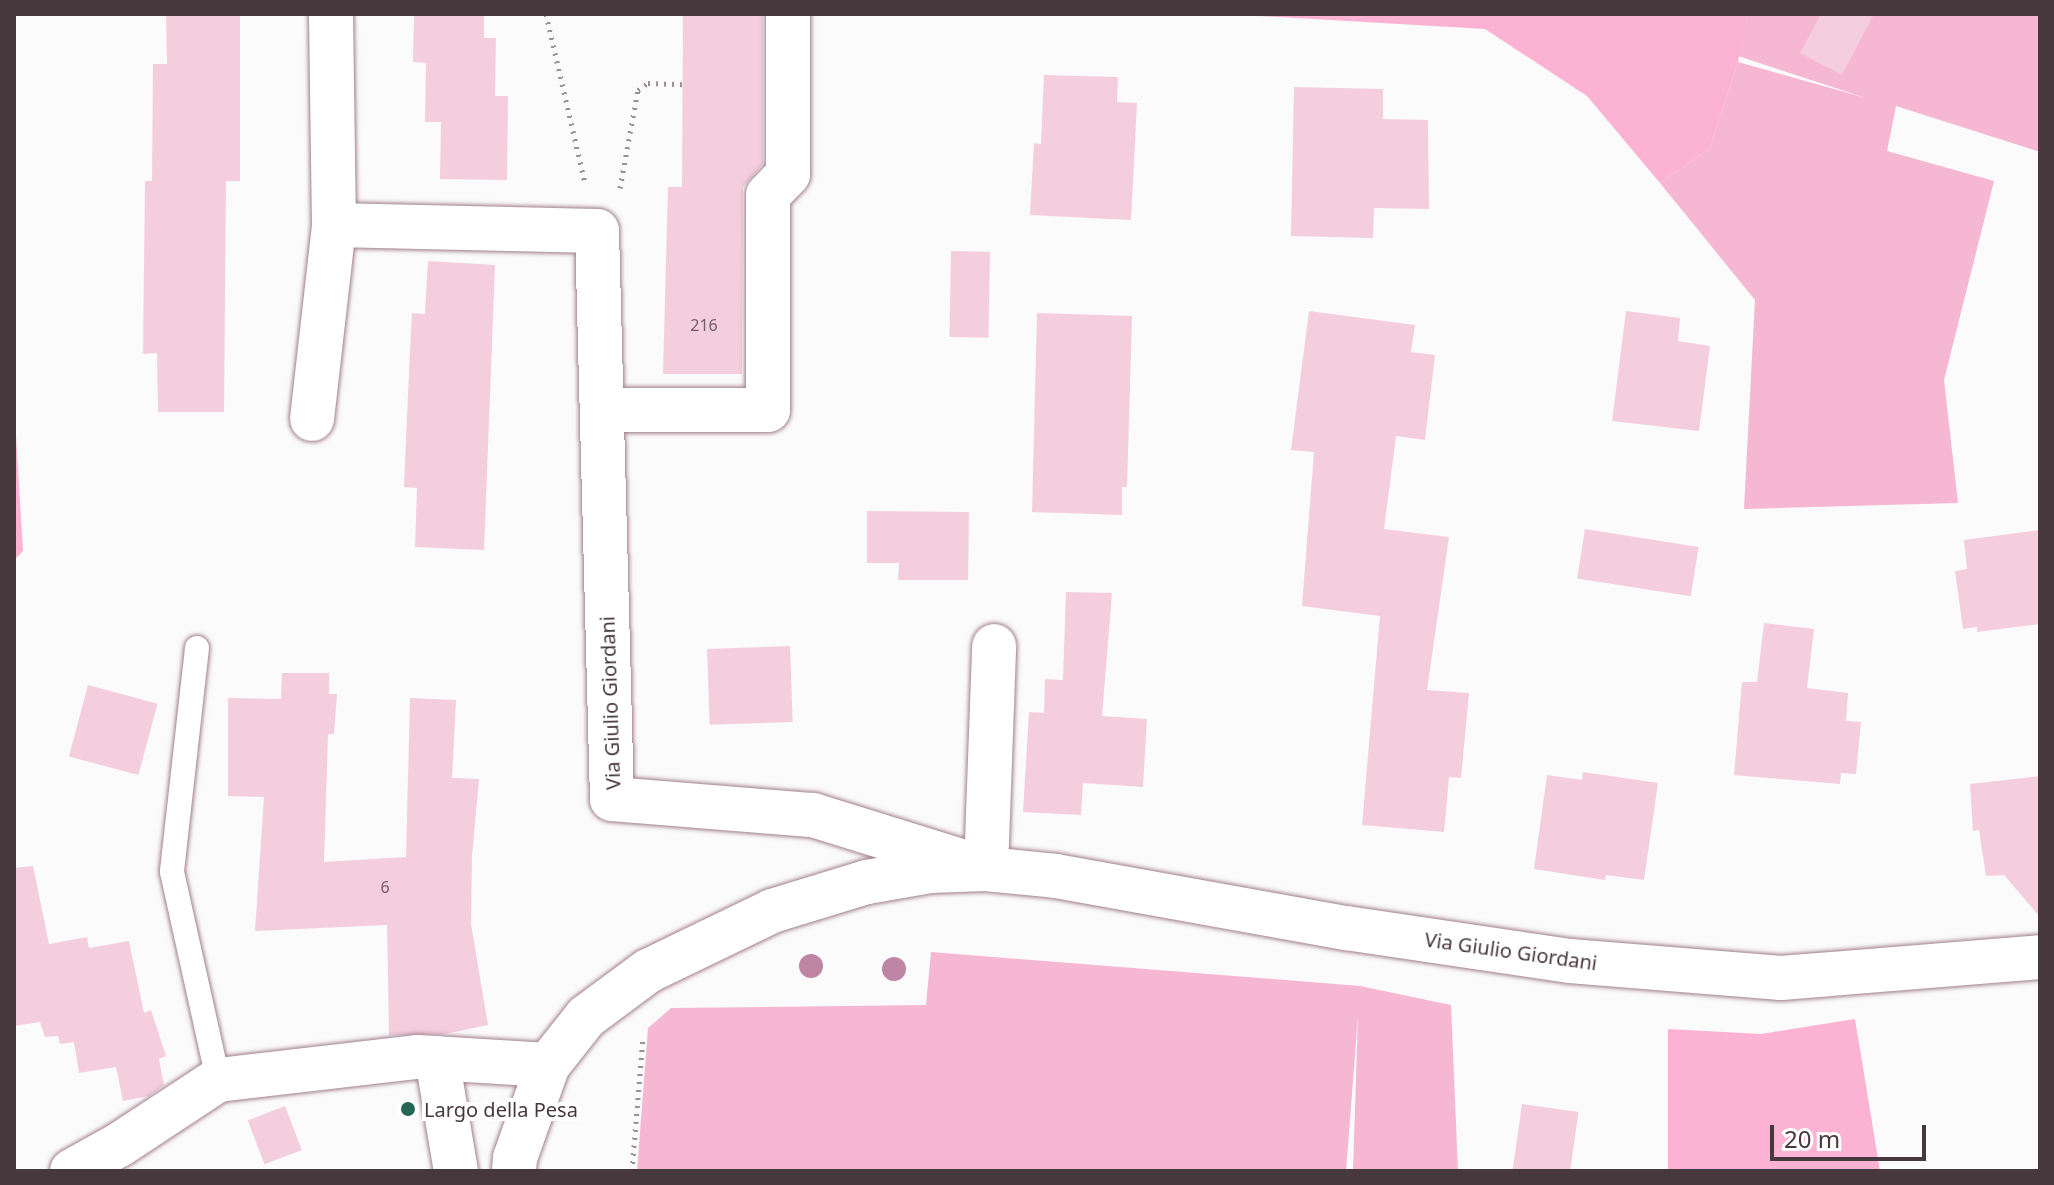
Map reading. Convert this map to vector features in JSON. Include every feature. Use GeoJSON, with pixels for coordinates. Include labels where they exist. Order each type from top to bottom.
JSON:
{"type":"FeatureCollection","features":[{"type":"Feature","properties":{"kind":"street"},"geometry":{"type":"LineString","coordinates":[[312,419],[334,225],[331,14]]}},
{"type":"Feature","properties":{"kind":"street"},"geometry":{"type":"LineString","coordinates":[[334,225],[597,231],[602,410],[768,410],[768,195],[788,174],[788,14]]}},
{"type":"Feature","properties":{"kind":"street","name":"Via Giulio Giordani"},"geometry":{"type":"LineString","coordinates":[[602,410],[612,799],[813,815],[986,869]]}},
{"type":"Feature","properties":{"kind":"street"},"geometry":{"type":"LineString","coordinates":[[986,869],[994,646]]}},
{"type":"Feature","properties":{"kind":"street"},"geometry":{"type":"LineString","coordinates":[[813,815],[867,882]]}},
{"type":"Feature","properties":{"kind":"street","name":"Via Giulio Giordani"},"geometry":{"type":"LineString","coordinates":[[548,1065],[586,1017],[648,971],[772,911],[867,882],[930,871],[986,869],[1056,876],[1346,928],[1570,961],[1781,978],[2040,957]]}},
{"type":"Feature","properties":{"kind":"street"},"geometry":{"type":"LineString","coordinates":[[72,1171],[119,1145],[218,1080],[417,1057],[548,1065],[515,1158],[514,1171]]}},
{"type":"Feature","properties":{"kind":"street"},"geometry":{"type":"LineString","coordinates":[[437,1058],[456,1171]]}},
{"type":"Feature","properties":{"kind":"lane"},"geometry":{"type":"LineString","coordinates":[[197,648],[172,872],[218,1080]]}},
{"type":"Feature","properties":{"kind":"path"},"geometry":{"type":"LineString","coordinates":[[546,14],[597,231]]}},
{"type":"Feature","properties":{"kind":"path"},"geometry":{"type":"LineString","coordinates":[[597,231],[624,182],[638,90],[648,83],[683,84]]}},
{"type":"Feature","properties":{"kind":"path"},"geometry":{"type":"LineString","coordinates":[[632,1171],[644,1029]]}},
{"type":"Feature","properties":{"kind":"shaded area"},"geometry":{"type":"Polygon","coordinates":[[[1226,14],[1747,14],[1738,62],[1710,148],[1660,183],[1587,96],[1485,29],[1226,14]]]}},
{"type":"Feature","properties":{"kind":"shaded area"},"geometry":{"type":"Polygon","coordinates":[[[1747,14],[2040,14],[2040,152],[1896,106],[1887,151],[1994,181],[1944,380],[1958,503],[1744,509],[1755,300],[1660,183],[1710,148],[1738,62],[1866,98],[1738,56],[1747,14]]]}},
{"type":"Feature","properties":{"kind":"shaded area"},"geometry":{"type":"Polygon","coordinates":[[[14,403],[23,551],[14,560],[14,403]]]}},
{"type":"Feature","properties":{"kind":"shaded area"},"geometry":{"type":"Polygon","coordinates":[[[931,952],[1360,986],[1451,1005],[1458,1171],[1353,1171],[1358,1016],[1346,1171],[637,1171],[648,1028],[671,1008],[926,1005],[931,952]]]}},
{"type":"Feature","properties":{"kind":"shaded area"},"geometry":{"type":"Polygon","coordinates":[[[1855,1019],[1880,1171],[1668,1171],[1668,1029],[1761,1034],[1855,1019]]]}},
{"type":"Feature","properties":{"kind":"building"},"geometry":{"type":"Polygon","coordinates":[[[166,14],[240,14],[240,181],[226,181],[224,412],[158,412],[157,353],[143,354],[145,181],[152,181],[153,64],[167,64],[166,14]]]}},
{"type":"Feature","properties":{"kind":"building"},"geometry":{"type":"Polygon","coordinates":[[[414,14],[484,14],[484,38],[496,38],[495,96],[508,96],[507,180],[440,179],[441,122],[425,122],[426,63],[413,62],[414,14]]]}},
{"type":"Feature","properties":{"kind":"building"},"geometry":{"type":"Polygon","coordinates":[[[683,14],[763,14],[763,164],[743,187],[742,374],[663,374],[668,187],[682,187],[683,14]]]}},
{"type":"Feature","properties":{"kind":"building"},"geometry":{"type":"Polygon","coordinates":[[[1821,14],[1874,14],[1842,75],[1800,53],[1821,14]]]}},
{"type":"Feature","properties":{"kind":"building"},"geometry":{"type":"Polygon","coordinates":[[[1044,75],[1118,77],[1117,102],[1137,103],[1131,220],[1030,215],[1034,143],[1041,144],[1044,75]]]}},
{"type":"Feature","properties":{"kind":"building"},"geometry":{"type":"Polygon","coordinates":[[[1294,87],[1383,89],[1383,119],[1428,120],[1429,209],[1374,208],[1373,238],[1291,236],[1294,87]]]}},
{"type":"Feature","properties":{"kind":"building"},"geometry":{"type":"Polygon","coordinates":[[[951,251],[990,252],[988,338],[949,337],[951,251]]]}},
{"type":"Feature","properties":{"kind":"building"},"geometry":{"type":"Polygon","coordinates":[[[428,261],[495,265],[484,550],[415,547],[417,488],[404,487],[409,372],[412,313],[425,314],[428,261]]]}},
{"type":"Feature","properties":{"kind":"building"},"geometry":{"type":"Polygon","coordinates":[[[1309,311],[1415,325],[1411,352],[1435,355],[1425,440],[1396,436],[1384,529],[1449,537],[1427,690],[1469,693],[1461,778],[1449,777],[1444,832],[1362,825],[1380,616],[1302,606],[1314,452],[1291,450],[1309,311]]]}},
{"type":"Feature","properties":{"kind":"building"},"geometry":{"type":"Polygon","coordinates":[[[1626,311],[1680,318],[1678,341],[1710,346],[1699,431],[1612,421],[1626,311]]]}},
{"type":"Feature","properties":{"kind":"building"},"geometry":{"type":"Polygon","coordinates":[[[1037,313],[1132,316],[1127,487],[1122,487],[1122,515],[1032,512],[1037,313]]]}},
{"type":"Feature","properties":{"kind":"building"},"geometry":{"type":"Polygon","coordinates":[[[867,511],[969,512],[968,580],[898,580],[899,563],[867,563],[867,511]]]}},
{"type":"Feature","properties":{"kind":"building"},"geometry":{"type":"Polygon","coordinates":[[[1585,529],[1699,547],[1691,596],[1577,578],[1585,529]]]}},
{"type":"Feature","properties":{"kind":"building"},"geometry":{"type":"Polygon","coordinates":[[[2040,530],[2040,624],[1977,632],[1977,627],[1963,629],[1955,571],[1967,569],[1964,540],[2040,530]]]}},
{"type":"Feature","properties":{"kind":"building"},"geometry":{"type":"Polygon","coordinates":[[[1066,592],[1112,593],[1102,716],[1147,719],[1143,787],[1083,783],[1081,815],[1023,812],[1029,712],[1044,713],[1045,679],[1063,680],[1066,592]]]}},
{"type":"Feature","properties":{"kind":"building"},"geometry":{"type":"Polygon","coordinates":[[[1764,623],[1814,629],[1807,688],[1848,693],[1846,721],[1861,722],[1856,774],[1841,773],[1840,784],[1734,775],[1742,682],[1757,682],[1764,623]]]}},
{"type":"Feature","properties":{"kind":"building"},"geometry":{"type":"Polygon","coordinates":[[[790,646],[793,722],[710,725],[707,649],[790,646]]]}},
{"type":"Feature","properties":{"kind":"building"},"geometry":{"type":"Polygon","coordinates":[[[282,673],[329,673],[329,694],[337,694],[334,734],[328,734],[324,862],[406,857],[410,698],[456,700],[452,778],[479,779],[472,856],[471,924],[488,1025],[445,1034],[389,1035],[387,925],[255,931],[264,797],[228,796],[228,698],[281,699],[282,673]]]}},
{"type":"Feature","properties":{"kind":"building"},"geometry":{"type":"Polygon","coordinates":[[[88,685],[158,704],[138,775],[69,756],[88,685]]]}},
{"type":"Feature","properties":{"kind":"building"},"geometry":{"type":"Polygon","coordinates":[[[1583,772],[1658,783],[1644,880],[1606,875],[1605,880],[1534,869],[1547,775],[1582,780],[1583,772]]]}},
{"type":"Feature","properties":{"kind":"building"},"geometry":{"type":"Polygon","coordinates":[[[2040,776],[2040,917],[2004,875],[1986,876],[1979,830],[1973,831],[1970,784],[2040,776]]]}},
{"type":"Feature","properties":{"kind":"building"},"geometry":{"type":"Polygon","coordinates":[[[33,866],[49,944],[87,937],[89,948],[129,941],[144,1013],[151,1010],[166,1056],[159,1059],[164,1085],[149,1096],[123,1101],[116,1067],[79,1073],[74,1042],[60,1044],[58,1036],[45,1037],[40,1022],[14,1026],[14,868],[33,866]]]}},
{"type":"Feature","properties":{"kind":"building"},"geometry":{"type":"Polygon","coordinates":[[[1522,1104],[1578,1112],[1570,1171],[1513,1170],[1522,1104]]]}},
{"type":"Feature","properties":{"kind":"building"},"geometry":{"type":"Polygon","coordinates":[[[285,1106],[302,1150],[265,1164],[248,1120],[285,1106]]]}},
{"type":"Feature","properties":{"kind":"place","name":"Largo della Pesa"},"geometry":{"type":"Point","coordinates":[408,1109]}}]}
